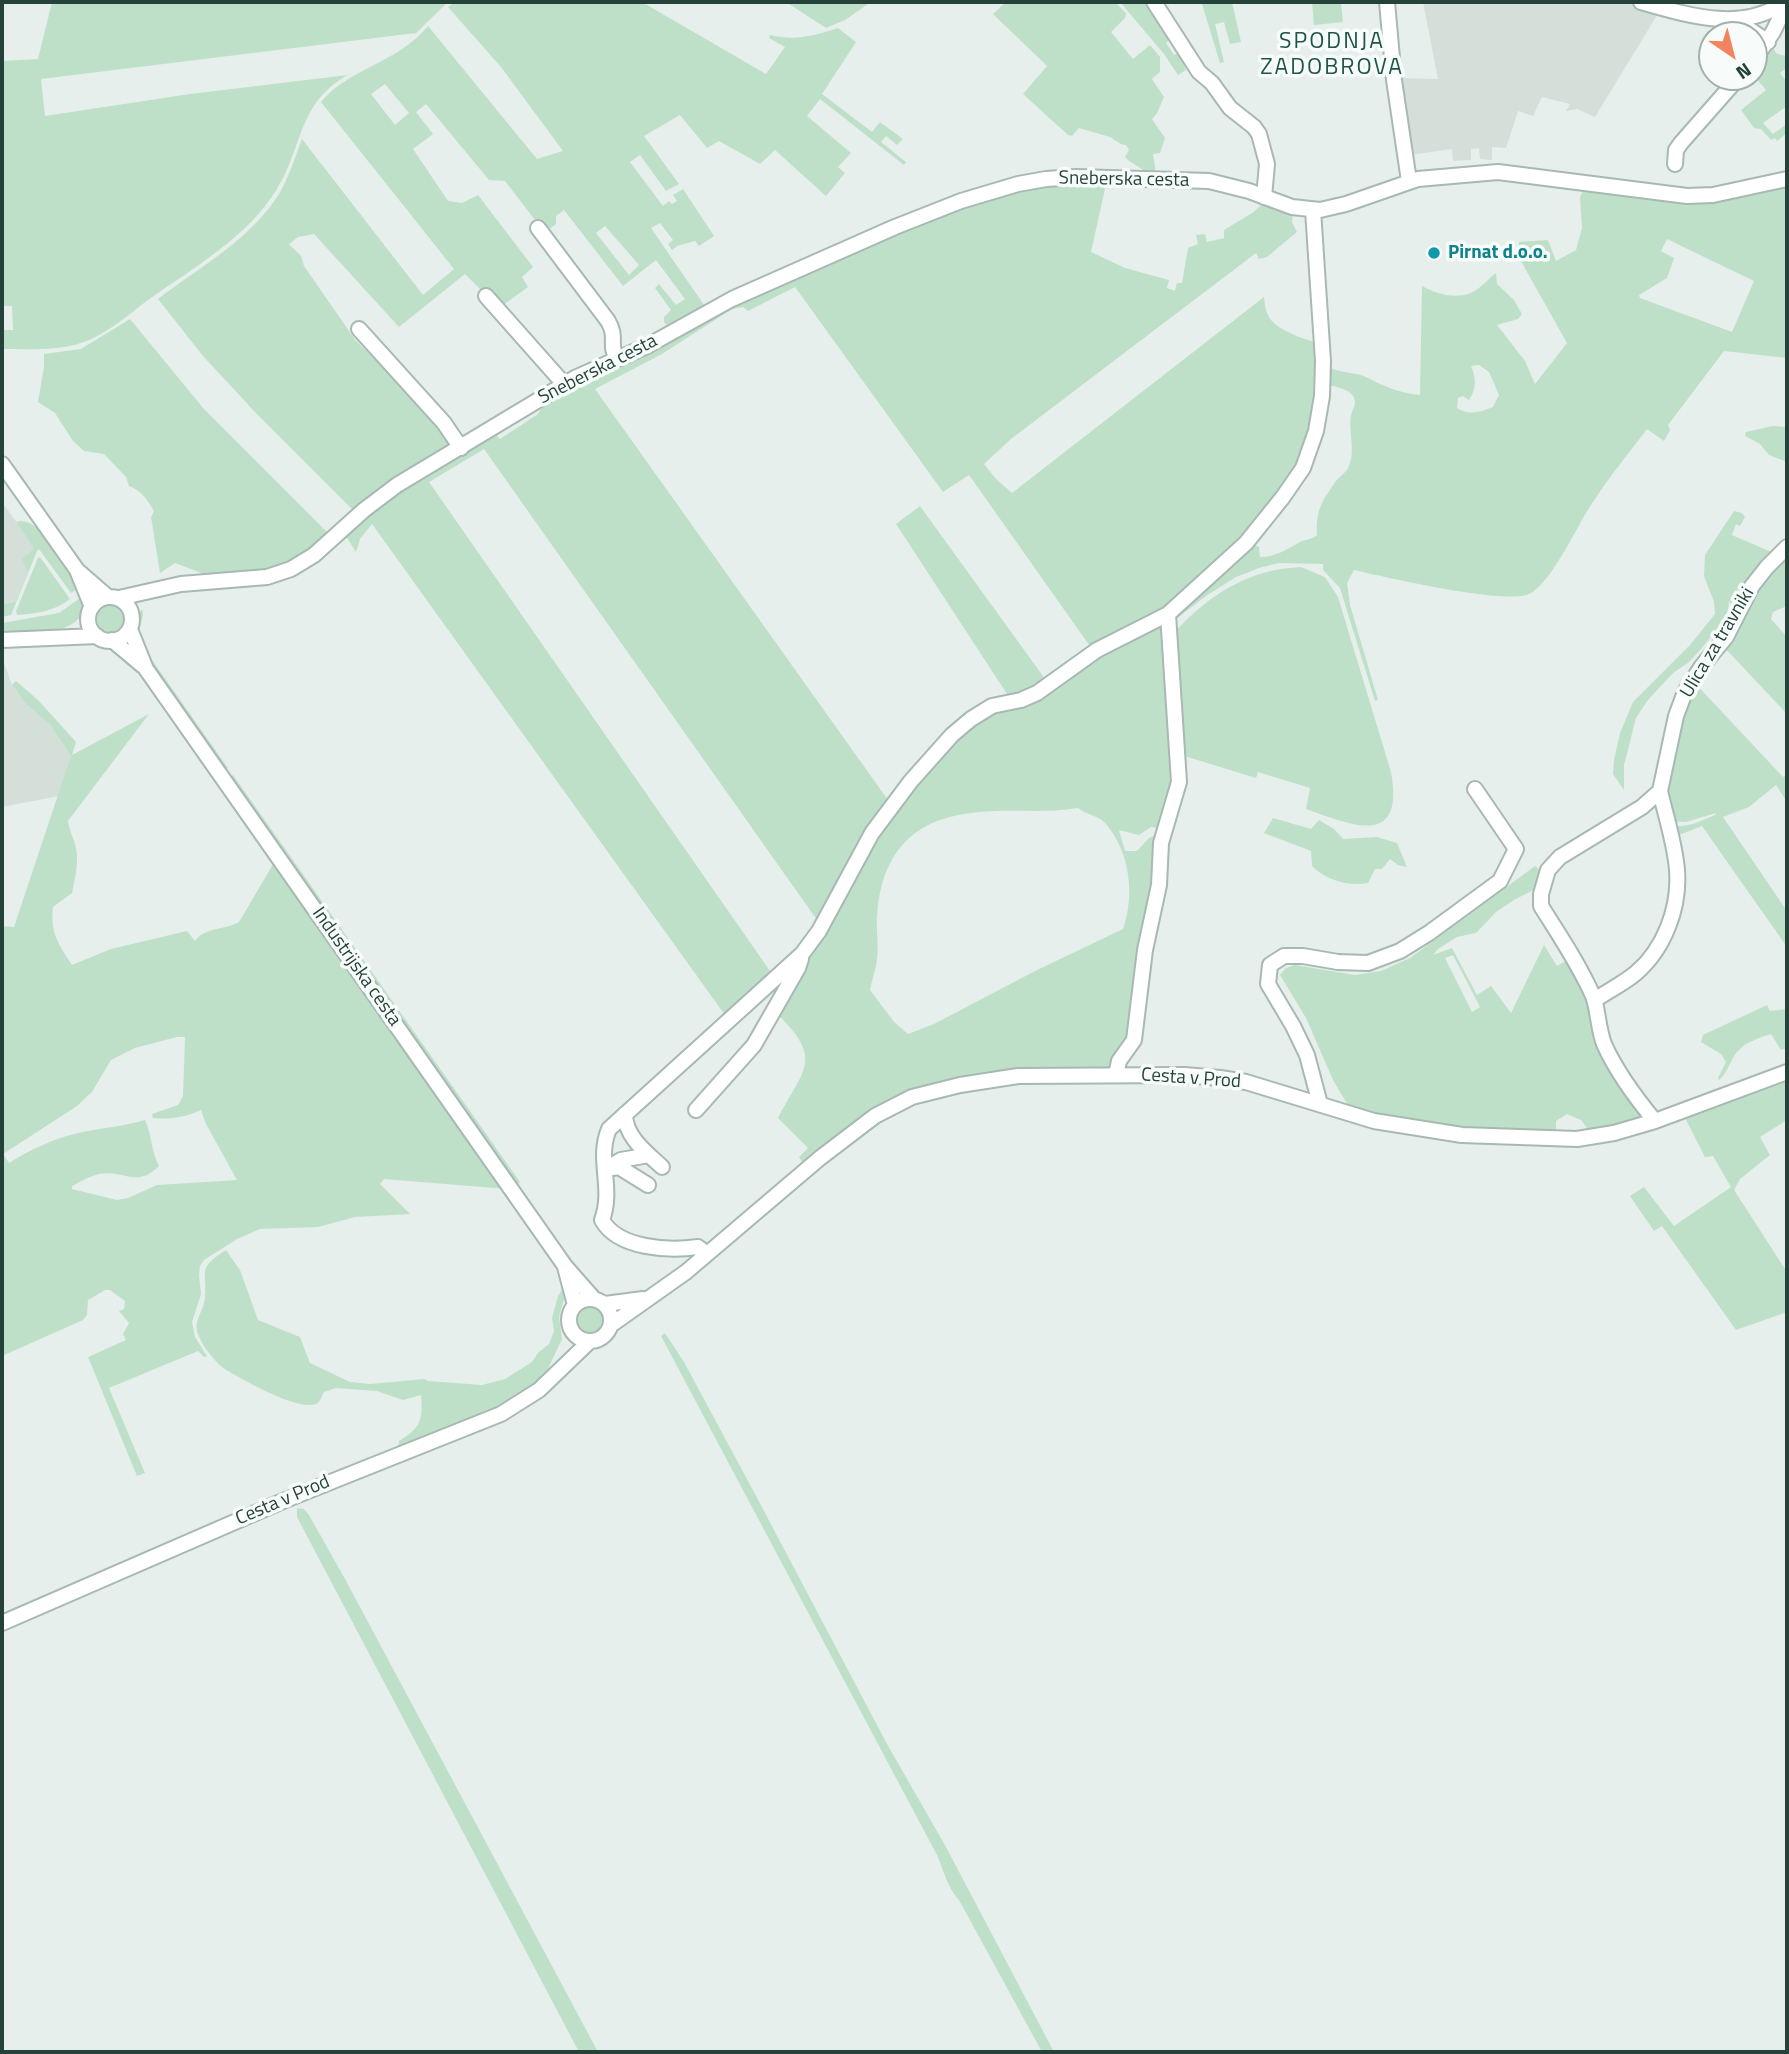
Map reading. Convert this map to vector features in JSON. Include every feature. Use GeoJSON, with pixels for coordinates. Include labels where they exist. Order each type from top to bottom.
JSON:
{"type":"FeatureCollection","features":[{"type":"Feature","properties":{"kind":"street"},"geometry":{"type":"LineString","coordinates":[[1154,2],[1199,72],[1212,83],[1230,108],[1259,134],[1267,164],[1264,197]]}},
{"type":"Feature","properties":{"kind":"street"},"geometry":{"type":"LineString","coordinates":[[1387,2],[1394,80],[1409,181]]}},
{"type":"Feature","properties":{"kind":"street"},"geometry":{"type":"LineString","coordinates":[[1641,2],[1725,21]]}},
{"type":"Feature","properties":{"kind":"street"},"geometry":{"type":"LineString","coordinates":[[1718,19],[1750,17],[1786,2]]}},
{"type":"Feature","properties":{"kind":"street"},"geometry":{"type":"LineString","coordinates":[[1768,42],[1786,2]]}},
{"type":"Feature","properties":{"kind":"street"},"geometry":{"type":"LineString","coordinates":[[1675,164],[1676,150],[1727,91]]}},
{"type":"Feature","properties":{"kind":"street","name":"Sneberska cesta"},"geometry":{"type":"LineString","coordinates":[[113,598],[190,583],[259,578],[291,569],[314,555],[377,499],[564,384],[649,345],[732,299],[912,220],[961,201],[1018,184],[1076,177],[1194,180],[1224,184],[1313,210],[1339,206],[1409,181],[1435,176],[1506,172],[1696,196],[1730,192],[1787,179]]}},
{"type":"Feature","properties":{"kind":"street"},"geometry":{"type":"LineString","coordinates":[[707,1254],[698,1247],[660,1249],[639,1245],[606,1227],[602,1220],[608,1196],[605,1139],[609,1129],[802,954],[820,931],[872,832],[911,781],[952,735],[992,706],[1021,700],[1037,693],[1097,650],[1168,614],[1245,543],[1283,497],[1303,468],[1316,431],[1322,396],[1323,373],[1313,210]]}},
{"type":"Feature","properties":{"kind":"street"},"geometry":{"type":"LineString","coordinates":[[538,228],[608,321],[614,332],[612,348],[617,359]]}},
{"type":"Feature","properties":{"kind":"street"},"geometry":{"type":"LineString","coordinates":[[486,296],[564,384]]}},
{"type":"Feature","properties":{"kind":"street"},"geometry":{"type":"LineString","coordinates":[[359,329],[444,423],[461,448]]}},
{"type":"Feature","properties":{"kind":"street"},"geometry":{"type":"LineString","coordinates":[[2,464],[77,570],[129,608],[131,623]]}},
{"type":"Feature","properties":{"kind":"street","name":"Ulica za travniki"},"geometry":{"type":"LineString","coordinates":[[1595,1000],[1634,975],[1645,964],[1658,947],[1674,908],[1677,872],[1660,791],[1676,716],[1685,692],[1726,637],[1752,586],[1767,566],[1787,547]]}},
{"type":"Feature","properties":{"kind":"street"},"geometry":{"type":"LineString","coordinates":[[77,570],[90,612],[90,625],[96,636]]}},
{"type":"Feature","properties":{"kind":"street"},"geometry":{"type":"LineString","coordinates":[[2,640],[96,636],[112,640],[122,637],[136,610],[159,590]]}},
{"type":"Feature","properties":{"kind":"street"},"geometry":{"type":"LineString","coordinates":[[56,636],[90,612],[98,600],[113,598]]}},
{"type":"Feature","properties":{"kind":"street"},"geometry":{"type":"LineString","coordinates":[[1116,1075],[1119,1060],[1134,1040],[1145,950],[1159,885],[1161,843],[1179,782],[1168,614]]}},
{"type":"Feature","properties":{"kind":"street","name":"Industrijska cesta"},"geometry":{"type":"LineString","coordinates":[[131,623],[146,669]]}},
{"type":"Feature","properties":{"kind":"street","name":"Industrijska cesta"},"geometry":{"type":"LineString","coordinates":[[112,640],[146,669],[565,1266],[600,1301]]}},
{"type":"Feature","properties":{"kind":"street"},"geometry":{"type":"LineString","coordinates":[[1320,1104],[1307,1055],[1268,984],[1270,965],[1284,956],[1368,963],[1400,951],[1430,933],[1500,881],[1516,849],[1475,789]]}},
{"type":"Feature","properties":{"kind":"street"},"geometry":{"type":"LineString","coordinates":[[1655,1121],[1621,1079],[1604,1043],[1595,1000],[1584,976],[1542,906],[1541,894],[1548,870],[1560,857],[1642,807],[1660,791]]}},
{"type":"Feature","properties":{"kind":"street"},"geometry":{"type":"LineString","coordinates":[[696,1110],[754,1045],[798,968],[802,954]]}},
{"type":"Feature","properties":{"kind":"street","name":"Cesta v Prod"},"geometry":{"type":"LineString","coordinates":[[611,1325],[674,1281],[820,1158],[875,1116],[912,1097],[960,1085],[1018,1076],[1220,1078],[1246,1082],[1374,1121],[1462,1135],[1577,1139],[1615,1133],[1655,1121],[1787,1072]]}},
{"type":"Feature","properties":{"kind":"street"},"geometry":{"type":"LineString","coordinates":[[625,1114],[625,1125],[662,1167]]}},
{"type":"Feature","properties":{"kind":"street"},"geometry":{"type":"LineString","coordinates":[[605,1169],[621,1160],[649,1155]]}},
{"type":"Feature","properties":{"kind":"street"},"geometry":{"type":"LineString","coordinates":[[605,1169],[619,1167],[648,1185]]}},
{"type":"Feature","properties":{"kind":"street","name":"Industrijska cesta"},"geometry":{"type":"LineString","coordinates":[[565,1266],[575,1305]]}},
{"type":"Feature","properties":{"kind":"street","name":"Cesta v Prod"},"geometry":{"type":"LineString","coordinates":[[600,1301],[648,1298]]}},
{"type":"Feature","properties":{"kind":"street"},"geometry":{"type":"LineString","coordinates":[[584,1299],[600,1301],[610,1312],[611,1325],[601,1338],[590,1341],[580,1339],[572,1332],[568,1321],[575,1305],[584,1299]]}},
{"type":"Feature","properties":{"kind":"street"},"geometry":{"type":"LineString","coordinates":[[558,1371],[572,1332]]}},
{"type":"Feature","properties":{"kind":"street","name":"Cesta v Prod"},"geometry":{"type":"LineString","coordinates":[[2,1623],[296,1495],[501,1413],[531,1396],[568,1365],[590,1341]]}},
{"type":"Feature","properties":{"kind":"shaded area"},"geometry":{"type":"Polygon","coordinates":[[[1423,2],[1626,2],[1659,12],[1595,117],[1577,109],[1566,111],[1570,104],[1542,97],[1533,116],[1518,111],[1506,148],[1492,147],[1492,160],[1480,159],[1479,148],[1471,149],[1471,160],[1453,161],[1452,149],[1410,155],[1399,78],[1438,79],[1423,2]]]}},
{"type":"Feature","properties":{"kind":"shaded area"},"geometry":{"type":"Polygon","coordinates":[[[2,502],[35,548],[27,554],[28,571],[15,602],[2,604],[2,502]]]}},
{"type":"Feature","properties":{"kind":"shaded area"},"geometry":{"type":"Polygon","coordinates":[[[2,657],[12,685],[25,703],[50,725],[71,756],[59,796],[2,807],[2,657]]]}},
{"type":"Feature","properties":{"kind":"green space"},"geometry":{"type":"Polygon","coordinates":[[[52,2],[448,2],[416,33],[41,79],[45,116],[190,94],[348,75],[319,98],[310,112],[277,189],[251,222],[235,237],[99,335],[72,346],[2,349],[2,330],[13,330],[12,306],[2,306],[2,61],[38,59],[52,2]]]}},
{"type":"Feature","properties":{"kind":"green space"},"geometry":{"type":"Polygon","coordinates":[[[455,2],[642,2],[766,74],[785,47],[769,38],[770,35],[804,37],[838,28],[856,42],[822,94],[872,132],[880,122],[903,139],[897,145],[886,136],[881,142],[906,162],[904,165],[820,99],[807,116],[851,153],[838,167],[845,173],[826,196],[775,150],[760,164],[719,141],[707,148],[680,115],[644,136],[679,184],[666,191],[640,155],[630,162],[663,206],[669,201],[672,204],[677,201],[673,195],[683,189],[714,236],[699,246],[695,241],[672,250],[668,244],[673,240],[660,223],[651,228],[704,305],[667,325],[664,317],[671,310],[655,288],[659,284],[676,305],[685,299],[656,260],[623,286],[564,210],[556,216],[556,224],[542,229],[505,181],[489,180],[426,104],[416,112],[433,134],[413,149],[448,201],[462,203],[478,195],[533,267],[522,277],[528,287],[499,308],[465,274],[399,327],[314,234],[298,237],[289,244],[301,256],[304,266],[356,341],[432,413],[453,446],[403,473],[354,511],[203,356],[158,299],[223,252],[254,225],[283,187],[302,139],[423,295],[454,269],[321,102],[345,81],[403,49],[428,26],[537,159],[563,151],[501,67],[448,7],[455,2]],[[385,84],[371,94],[395,125],[409,113],[385,84]],[[605,226],[596,233],[629,275],[639,265],[605,226]]]}},
{"type":"Feature","properties":{"kind":"green space"},"geometry":{"type":"Polygon","coordinates":[[[786,2],[871,2],[845,20],[826,28],[786,2]]]}},
{"type":"Feature","properties":{"kind":"green space"},"geometry":{"type":"Polygon","coordinates":[[[1006,2],[1115,2],[1126,13],[1125,18],[1111,32],[1133,59],[1150,45],[1160,57],[1160,72],[1152,79],[1164,97],[1152,119],[1165,138],[1160,153],[1153,154],[1156,173],[1148,173],[1128,160],[1125,157],[1129,150],[1126,145],[1110,137],[1079,128],[1072,136],[1068,135],[1023,94],[1047,66],[993,14],[1006,2]]]}},
{"type":"Feature","properties":{"kind":"green space"},"geometry":{"type":"Polygon","coordinates":[[[1120,2],[1147,2],[1169,40],[1166,43],[1174,55],[1178,53],[1186,70],[1178,75],[1164,54],[1120,2]]]}},
{"type":"Feature","properties":{"kind":"green space"},"geometry":{"type":"Polygon","coordinates":[[[1232,2],[1241,42],[1230,44],[1224,22],[1215,24],[1224,62],[1220,63],[1202,4],[1232,2]]]}},
{"type":"Feature","properties":{"kind":"green space"},"geometry":{"type":"Polygon","coordinates":[[[1312,2],[1341,2],[1343,22],[1314,25],[1312,2]]]}},
{"type":"Feature","properties":{"kind":"green space"},"geometry":{"type":"Polygon","coordinates":[[[1773,48],[1777,54],[1787,56],[1787,68],[1780,73],[1787,82],[1787,106],[1763,123],[1773,134],[1787,124],[1787,133],[1777,141],[1775,138],[1771,140],[1761,129],[1754,128],[1741,110],[1768,91],[1768,49],[1773,48]]]}},
{"type":"Feature","properties":{"kind":"green space"},"geometry":{"type":"Polygon","coordinates":[[[1049,184],[1106,184],[1091,252],[1125,268],[1169,280],[1167,288],[1175,291],[1177,283],[1182,283],[1188,248],[1198,244],[1196,235],[1205,234],[1207,242],[1224,238],[1224,230],[1264,203],[1293,213],[1292,222],[1297,232],[1267,257],[1259,259],[1256,253],[1011,439],[984,464],[1012,493],[1264,297],[1267,313],[1277,325],[1323,344],[1322,405],[1283,500],[1173,605],[1092,649],[969,475],[943,492],[795,287],[748,311],[743,307],[732,309],[662,354],[595,389],[893,807],[822,927],[484,449],[429,482],[777,981],[730,1022],[372,524],[360,539],[356,552],[344,533],[377,505],[495,433],[500,439],[538,414],[552,398],[702,320],[962,206],[1049,184]]]}},
{"type":"Feature","properties":{"kind":"green space"},"geometry":{"type":"Polygon","coordinates":[[[1787,185],[1787,358],[1724,351],[1668,425],[1670,430],[1664,441],[1647,429],[1599,493],[1555,566],[1538,588],[1529,594],[1496,596],[1444,589],[1354,570],[1347,583],[1350,605],[1378,700],[1375,701],[1340,588],[1323,570],[1323,564],[1279,563],[1259,568],[1236,577],[1176,619],[1175,616],[1251,543],[1259,547],[1260,557],[1266,557],[1317,535],[1320,506],[1336,481],[1347,470],[1352,450],[1350,423],[1354,399],[1349,392],[1329,385],[1330,368],[1364,376],[1399,391],[1420,395],[1422,286],[1440,294],[1460,296],[1476,290],[1496,273],[1497,284],[1514,300],[1522,314],[1518,319],[1497,325],[1525,361],[1535,384],[1567,343],[1518,256],[1519,242],[1548,240],[1556,261],[1576,250],[1582,228],[1580,197],[1583,191],[1685,202],[1713,202],[1787,185]],[[1667,239],[1661,251],[1674,258],[1667,278],[1639,295],[1640,298],[1732,332],[1754,281],[1667,239]],[[1479,365],[1471,366],[1475,383],[1469,400],[1463,396],[1458,398],[1457,408],[1470,413],[1493,407],[1499,395],[1489,372],[1479,365]]]}},
{"type":"Feature","properties":{"kind":"green space"},"geometry":{"type":"Polygon","coordinates":[[[130,319],[204,409],[330,535],[292,564],[245,575],[204,574],[175,563],[160,573],[151,517],[154,511],[146,499],[129,486],[126,477],[104,454],[84,451],[73,441],[55,413],[38,402],[44,354],[81,349],[130,319]]]}},
{"type":"Feature","properties":{"kind":"green space"},"geometry":{"type":"Polygon","coordinates":[[[1773,426],[1787,427],[1787,462],[1769,455],[1760,444],[1745,436],[1746,432],[1773,426]]]}},
{"type":"Feature","properties":{"kind":"green space"},"geometry":{"type":"Polygon","coordinates":[[[920,506],[1048,683],[1011,700],[896,524],[920,506]]]}},
{"type":"Feature","properties":{"kind":"green space"},"geometry":{"type":"Polygon","coordinates":[[[1734,511],[1745,517],[1740,526],[1736,524],[1732,535],[1776,554],[1735,608],[1729,601],[1724,620],[1702,648],[1689,662],[1673,673],[1647,701],[1636,718],[1624,765],[1624,790],[1613,774],[1620,733],[1633,702],[1690,645],[1715,614],[1714,602],[1704,576],[1705,555],[1734,511]]]}},
{"type":"Feature","properties":{"kind":"green space"},"geometry":{"type":"Polygon","coordinates":[[[21,521],[39,529],[56,547],[80,588],[71,593],[39,549],[11,615],[2,617],[2,604],[15,602],[28,571],[22,559],[34,548],[16,522],[21,521]]]}},
{"type":"Feature","properties":{"kind":"green space"},"geometry":{"type":"Polygon","coordinates":[[[1787,552],[1787,606],[1773,612],[1771,619],[1787,637],[1787,714],[1723,646],[1745,603],[1787,552]]]}},
{"type":"Feature","properties":{"kind":"green space"},"geometry":{"type":"Polygon","coordinates":[[[40,557],[70,599],[52,609],[17,615],[16,611],[40,557]]]}},
{"type":"Feature","properties":{"kind":"green space"},"geometry":{"type":"Polygon","coordinates":[[[1301,567],[1325,577],[1338,597],[1391,772],[1393,796],[1390,813],[1382,822],[1356,825],[1340,821],[1306,809],[1310,788],[1258,772],[1256,778],[1181,755],[1174,633],[1201,607],[1231,586],[1264,573],[1301,567]]]}},
{"type":"Feature","properties":{"kind":"green space"},"geometry":{"type":"Polygon","coordinates":[[[83,596],[83,609],[78,619],[68,626],[41,633],[2,632],[2,623],[59,613],[83,596]]]}},
{"type":"Feature","properties":{"kind":"green space"},"geometry":{"type":"Polygon","coordinates":[[[111,605],[121,609],[125,619],[121,629],[111,633],[101,629],[97,619],[101,609],[111,605]]]}},
{"type":"Feature","properties":{"kind":"green space"},"geometry":{"type":"Polygon","coordinates":[[[142,609],[141,636],[152,660],[228,768],[224,770],[147,659],[136,629],[142,609]]]}},
{"type":"Feature","properties":{"kind":"green space"},"geometry":{"type":"Polygon","coordinates":[[[1162,622],[1176,768],[1159,828],[1151,827],[1139,835],[1119,830],[1125,851],[1137,851],[1149,838],[1159,834],[1139,1020],[1112,1070],[916,1092],[805,1166],[799,1157],[808,1148],[778,1118],[801,1077],[805,1055],[801,1043],[778,1015],[803,976],[811,956],[875,839],[940,756],[974,721],[1068,674],[1162,622]],[[1081,810],[984,812],[950,817],[916,833],[892,859],[880,895],[877,959],[870,990],[894,1022],[908,1034],[934,1024],[1123,929],[1129,902],[1125,861],[1106,824],[1081,810]]]}},
{"type":"Feature","properties":{"kind":"green space"},"geometry":{"type":"Polygon","coordinates":[[[16,681],[38,700],[76,742],[72,755],[149,714],[68,821],[75,844],[77,865],[72,893],[53,907],[52,916],[56,938],[72,965],[111,949],[187,931],[195,941],[204,933],[234,925],[239,922],[275,861],[507,1189],[384,1179],[380,1184],[410,1214],[355,1217],[318,1227],[260,1229],[237,1239],[204,1260],[199,1275],[201,1294],[192,1322],[195,1337],[207,1356],[204,1357],[198,1351],[109,1388],[145,1473],[137,1476],[88,1357],[126,1340],[123,1334],[129,1323],[119,1311],[124,1309],[125,1301],[110,1290],[105,1290],[88,1300],[87,1315],[83,1320],[2,1356],[2,926],[14,927],[71,756],[50,725],[25,703],[12,685],[16,681]],[[185,1037],[135,1048],[111,1060],[92,1092],[77,1106],[3,1154],[9,1163],[66,1136],[145,1120],[159,1166],[151,1173],[136,1177],[99,1174],[72,1186],[72,1189],[117,1200],[157,1185],[237,1180],[201,1110],[166,1119],[153,1118],[152,1114],[178,1105],[183,1096],[185,1037]]]}},
{"type":"Feature","properties":{"kind":"green space"},"geometry":{"type":"Polygon","coordinates":[[[1694,682],[1783,777],[1787,774],[1787,802],[1776,785],[1749,807],[1723,817],[1787,911],[1787,947],[1702,826],[1674,837],[1672,826],[1694,824],[1716,813],[1686,822],[1670,821],[1664,784],[1675,735],[1694,682]]]}},
{"type":"Feature","properties":{"kind":"green space"},"geometry":{"type":"Polygon","coordinates":[[[233,775],[520,1182],[516,1185],[229,777],[233,775]]]}},
{"type":"Feature","properties":{"kind":"green space"},"geometry":{"type":"Polygon","coordinates":[[[1273,818],[1311,829],[1319,820],[1334,829],[1343,839],[1377,837],[1397,843],[1407,867],[1390,859],[1382,869],[1375,869],[1368,883],[1353,884],[1331,879],[1312,866],[1311,851],[1264,833],[1273,818]]]}},
{"type":"Feature","properties":{"kind":"green space"},"geometry":{"type":"Polygon","coordinates":[[[1535,866],[1541,871],[1533,890],[1496,912],[1476,933],[1457,937],[1433,955],[1452,948],[1477,995],[1491,986],[1511,1013],[1544,945],[1557,966],[1569,959],[1644,1116],[1643,1119],[1589,1131],[1581,1120],[1567,1114],[1556,1121],[1556,1133],[1530,1132],[1425,1123],[1349,1107],[1333,1080],[1306,1018],[1280,975],[1286,968],[1295,965],[1355,975],[1381,971],[1410,958],[1535,866]],[[1453,955],[1445,958],[1472,1012],[1480,1007],[1453,955]]]}},
{"type":"Feature","properties":{"kind":"green space"},"geometry":{"type":"Polygon","coordinates":[[[1767,1005],[1770,1011],[1787,1009],[1787,1048],[1781,1050],[1771,1034],[1754,1040],[1736,1053],[1719,1080],[1726,1062],[1721,1054],[1701,1042],[1703,1035],[1767,1005]]]}},
{"type":"Feature","properties":{"kind":"green space"},"geometry":{"type":"Polygon","coordinates":[[[1787,1077],[1787,1120],[1760,1137],[1770,1155],[1740,1179],[1734,1190],[1787,1272],[1787,1312],[1736,1330],[1662,1226],[1654,1231],[1630,1196],[1644,1187],[1674,1226],[1731,1187],[1713,1156],[1705,1157],[1684,1116],[1787,1077]]]}},
{"type":"Feature","properties":{"kind":"green space"},"geometry":{"type":"Polygon","coordinates":[[[226,1250],[240,1270],[258,1320],[300,1337],[310,1363],[350,1382],[370,1384],[425,1379],[482,1385],[505,1379],[532,1362],[549,1344],[554,1331],[552,1318],[562,1290],[564,1299],[559,1317],[562,1339],[547,1371],[528,1391],[505,1404],[398,1448],[399,1441],[412,1432],[419,1422],[422,1411],[421,1395],[403,1400],[377,1391],[336,1388],[324,1392],[316,1404],[308,1405],[272,1394],[224,1368],[215,1360],[200,1339],[197,1324],[205,1298],[205,1270],[211,1261],[226,1250]]]}},
{"type":"Feature","properties":{"kind":"green space"},"geometry":{"type":"Polygon","coordinates":[[[590,1305],[600,1309],[604,1319],[600,1329],[590,1333],[580,1329],[576,1319],[580,1309],[590,1305]]]}},
{"type":"Feature","properties":{"kind":"green space"},"geometry":{"type":"Polygon","coordinates":[[[665,1333],[684,1362],[1054,2052],[1042,2052],[951,1890],[937,1855],[661,1336],[665,1333]]]}},
{"type":"Feature","properties":{"kind":"green space"},"geometry":{"type":"Polygon","coordinates":[[[297,1508],[304,1509],[309,1515],[345,1579],[598,2052],[579,2052],[297,1517],[297,1508]]]}},
{"type":"Feature","properties":{"kind":"place","name":"Pirnat d.o.o."},"geometry":{"type":"Point","coordinates":[1434,253]}},
{"type":"Feature","properties":{"kind":"district","name":"SPODNJA ZADOBROVA"},"geometry":{"type":"Point","coordinates":[1332,55]}}]}
